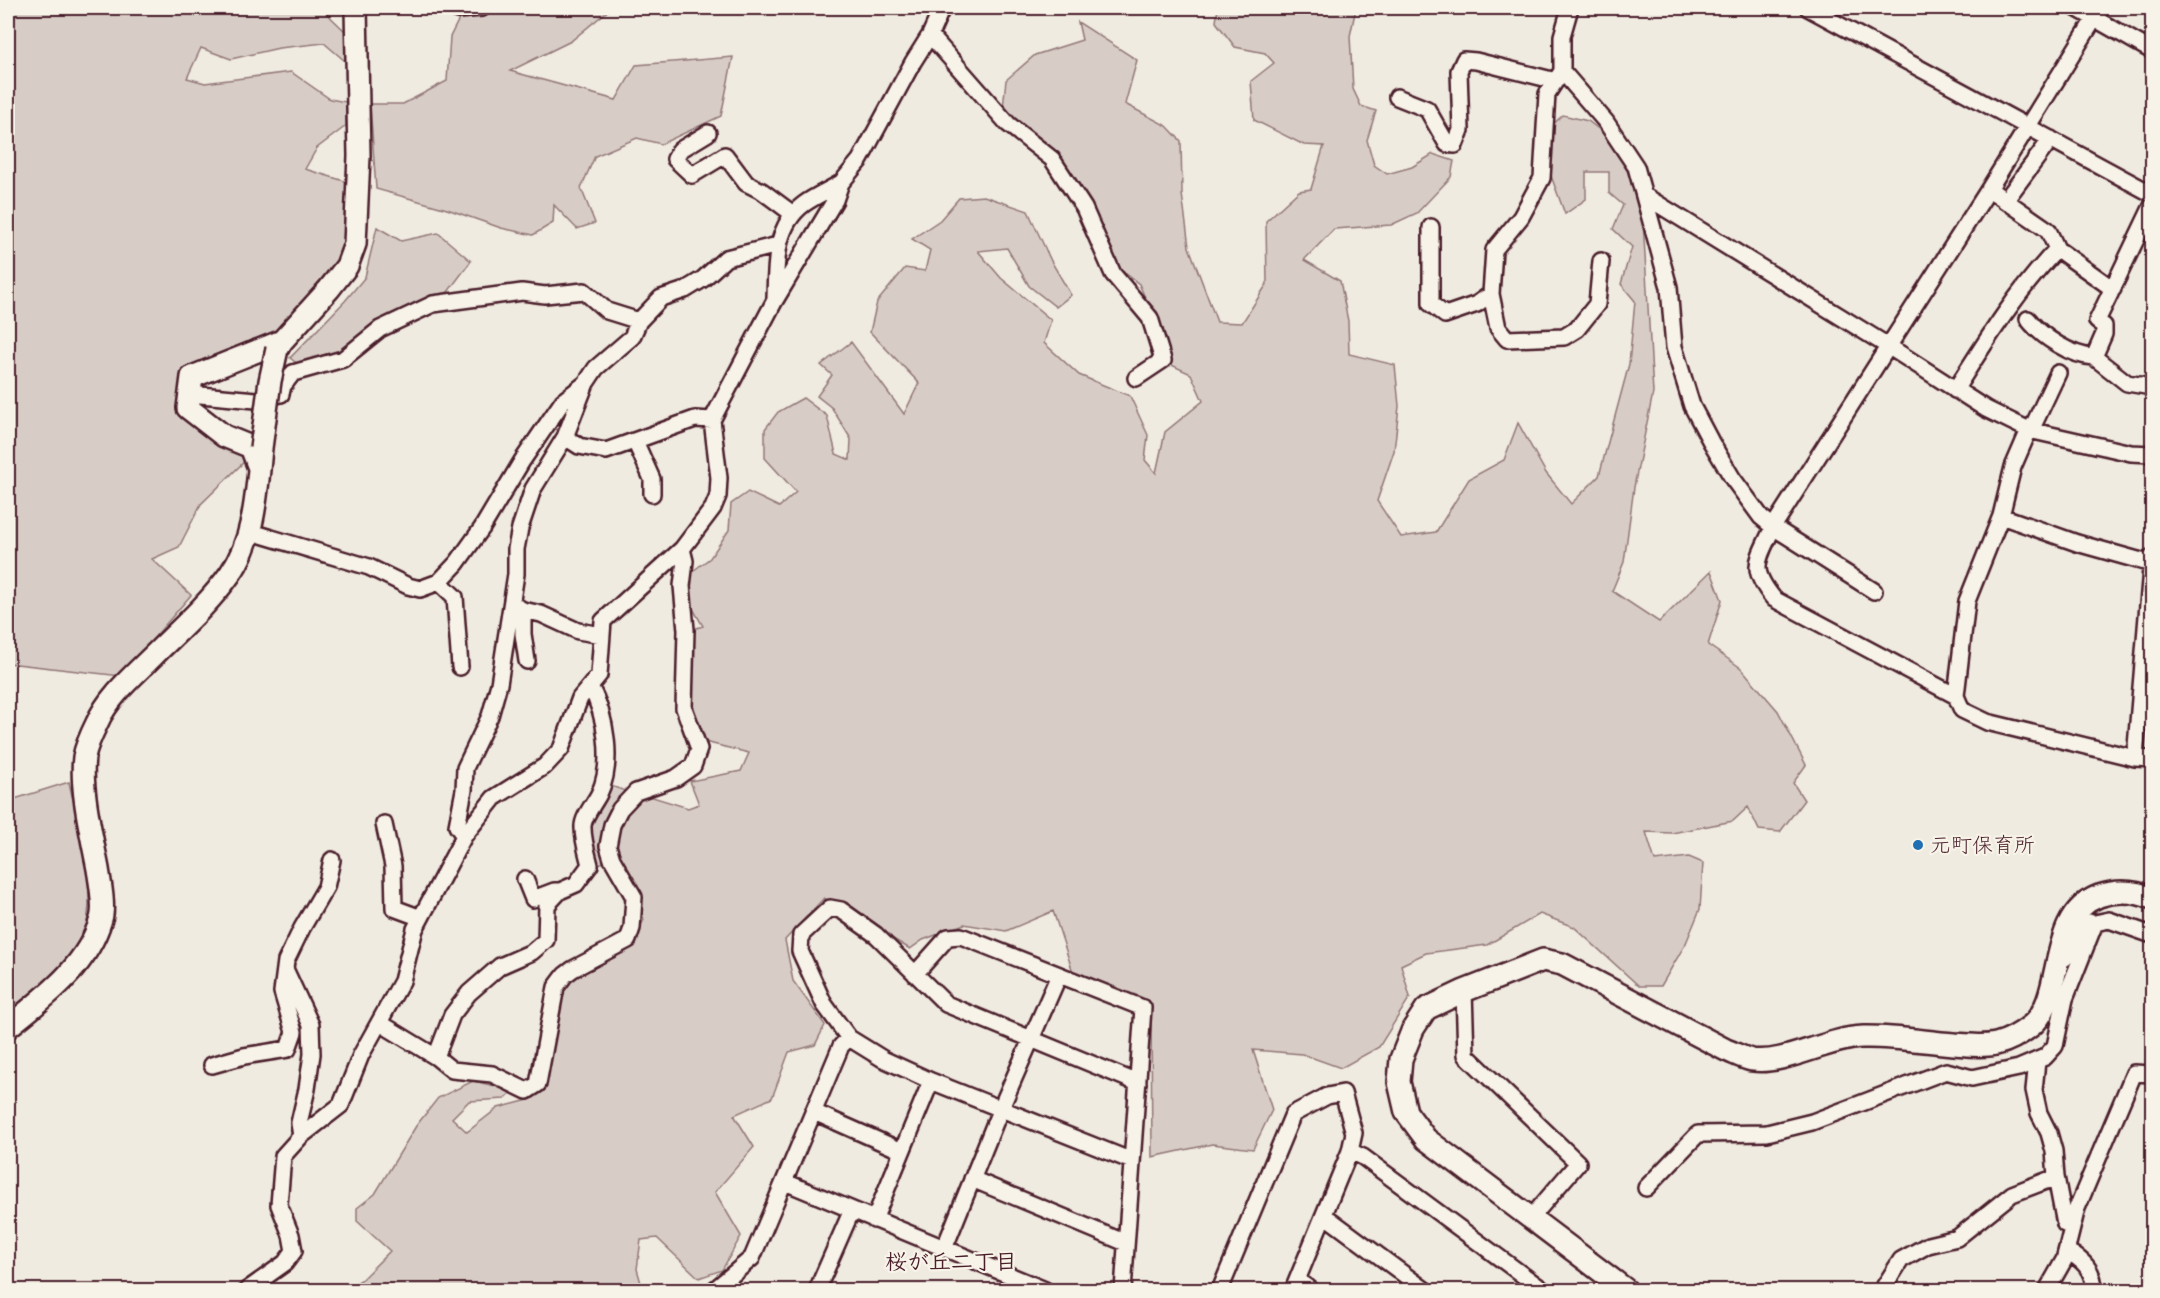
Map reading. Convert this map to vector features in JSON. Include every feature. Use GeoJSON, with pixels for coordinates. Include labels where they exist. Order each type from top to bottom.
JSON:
{"type":"FeatureCollection","features":[{"type":"Feature","properties":{"kind":"street"},"geometry":{"type":"LineString","coordinates":[[8,1026],[53,991],[76,966],[102,917],[100,882],[85,800],[84,756],[98,720],[118,691],[194,616],[231,574],[243,549],[256,504],[270,381],[280,345],[329,289],[346,266],[355,244],[359,156],[356,8]]}},
{"type":"Feature","properties":{"kind":"street"},"geometry":{"type":"LineString","coordinates":[[458,10],[482,8]]}},
{"type":"Feature","properties":{"kind":"street"},"geometry":{"type":"LineString","coordinates":[[247,1290],[285,1263],[294,1251],[291,1235],[279,1205],[283,1156],[302,1136],[341,1105],[361,1055],[402,981],[415,929],[464,836],[495,798],[545,766],[561,749],[580,698],[598,675],[603,621],[682,549],[713,508],[718,496],[719,478],[712,420],[774,302],[835,200],[841,183],[860,160],[930,35],[942,8]]}},
{"type":"Feature","properties":{"kind":"street"},"geometry":{"type":"LineString","coordinates":[[1570,8],[1562,36],[1559,76],[1547,94],[1542,178],[1521,218],[1494,250],[1491,294],[1498,328],[1507,339],[1564,337],[1577,329],[1597,304],[1601,261]]}},
{"type":"Feature","properties":{"kind":"street"},"geometry":{"type":"LineString","coordinates":[[1808,8],[2152,194]]}},
{"type":"Feature","properties":{"kind":"street"},"geometry":{"type":"LineString","coordinates":[[2076,8],[2098,13],[2152,51]]}},
{"type":"Feature","properties":{"kind":"street"},"geometry":{"type":"LineString","coordinates":[[1956,696],[1774,599],[1761,583],[1757,563],[1773,527],[1989,189],[2098,13]]}},
{"type":"Feature","properties":{"kind":"street"},"geometry":{"type":"LineString","coordinates":[[930,35],[1008,123],[1052,159],[1084,208],[1113,274],[1150,318],[1163,360],[1136,378]]}},
{"type":"Feature","properties":{"kind":"street"},"geometry":{"type":"LineString","coordinates":[[1396,97],[1427,109],[1447,144],[1455,145],[1461,130],[1458,71],[1464,60],[1476,61],[1559,76],[1606,122],[1636,167],[1669,287],[1674,347],[1692,406],[1711,442],[1733,479],[1761,518],[1874,591]]}},
{"type":"Feature","properties":{"kind":"street"},"geometry":{"type":"LineString","coordinates":[[708,133],[680,150],[675,159],[692,174],[725,155],[746,183],[762,191],[793,214]]}},
{"type":"Feature","properties":{"kind":"street"},"geometry":{"type":"LineString","coordinates":[[2005,201],[2051,139]]}},
{"type":"Feature","properties":{"kind":"street"},"geometry":{"type":"LineString","coordinates":[[774,302],[776,251],[793,214],[804,204],[841,183]]}},
{"type":"Feature","properties":{"kind":"street"},"geometry":{"type":"LineString","coordinates":[[1989,189],[2048,230],[2056,249],[2113,289]]}},
{"type":"Feature","properties":{"kind":"street"},"geometry":{"type":"LineString","coordinates":[[1645,196],[1986,409],[2029,430],[2131,453],[2152,454]]}},
{"type":"Feature","properties":{"kind":"street"},"geometry":{"type":"LineString","coordinates":[[2094,357],[2104,334],[2104,326],[2097,321],[2152,206]]}},
{"type":"Feature","properties":{"kind":"street"},"geometry":{"type":"LineString","coordinates":[[1431,227],[1431,304],[1445,315],[1477,304],[1491,294]]}},
{"type":"Feature","properties":{"kind":"street"},"geometry":{"type":"LineString","coordinates":[[527,661],[517,607],[516,549],[519,528],[533,489],[565,437],[586,383],[596,368],[633,337],[639,321],[661,298],[685,290],[703,279],[726,258],[778,245]]}},
{"type":"Feature","properties":{"kind":"street"},"geometry":{"type":"LineString","coordinates":[[1955,390],[1998,323],[2036,271],[2056,249]]}},
{"type":"Feature","properties":{"kind":"street"},"geometry":{"type":"LineString","coordinates":[[189,394],[256,400],[280,394],[283,386],[294,373],[343,359],[380,329],[433,304],[522,292],[545,295],[584,291],[607,311],[639,321]]}},
{"type":"Feature","properties":{"kind":"street"},"geometry":{"type":"LineString","coordinates":[[2028,320],[2036,329],[2061,345],[2084,356],[2094,357],[2127,382],[2152,387]]}},
{"type":"Feature","properties":{"kind":"street"},"geometry":{"type":"LineString","coordinates":[[259,469],[251,447],[224,436],[188,408],[189,394],[192,377],[280,345]]}},
{"type":"Feature","properties":{"kind":"street"},"geometry":{"type":"LineString","coordinates":[[2058,373],[2013,466],[2001,516],[1967,601],[1956,696],[1962,710],[1987,722],[2136,758],[2152,759]]}},
{"type":"Feature","properties":{"kind":"street"},"geometry":{"type":"LineString","coordinates":[[248,531],[369,567],[408,586],[420,589],[439,582],[457,563],[482,528],[522,461],[562,401],[586,383]]}},
{"type":"Feature","properties":{"kind":"street"},"geometry":{"type":"LineString","coordinates":[[565,437],[579,446],[606,451],[695,419],[712,420]]}},
{"type":"Feature","properties":{"kind":"street"},"geometry":{"type":"LineString","coordinates":[[636,441],[652,478],[652,494]]}},
{"type":"Feature","properties":{"kind":"street"},"geometry":{"type":"LineString","coordinates":[[2001,516],[2077,543],[2152,564]]}},
{"type":"Feature","properties":{"kind":"street"},"geometry":{"type":"LineString","coordinates":[[380,1023],[436,1057],[452,1070],[492,1074],[527,1091],[538,1084],[556,987],[573,969],[628,940],[632,928],[634,897],[612,859],[608,846],[612,825],[620,809],[636,792],[676,778],[693,766],[699,749],[684,708],[686,630],[682,586],[685,561],[682,549]]}},
{"type":"Feature","properties":{"kind":"street"},"geometry":{"type":"LineString","coordinates":[[2136,758],[2152,557]]}},
{"type":"Feature","properties":{"kind":"street"},"geometry":{"type":"LineString","coordinates":[[439,582],[455,597],[460,667]]}},
{"type":"Feature","properties":{"kind":"street"},"geometry":{"type":"LineString","coordinates":[[517,607],[541,614],[578,631],[602,635]]}},
{"type":"Feature","properties":{"kind":"street"},"geometry":{"type":"LineString","coordinates":[[464,836],[457,826],[464,790],[465,768],[490,717],[517,607]]}},
{"type":"Feature","properties":{"kind":"street"},"geometry":{"type":"LineString","coordinates":[[436,1057],[452,1015],[469,993],[500,966],[532,952],[546,940],[547,905],[560,891],[576,884],[590,865],[582,825],[600,792],[604,779],[607,735],[598,700],[590,686]]}},
{"type":"Feature","properties":{"kind":"street"},"geometry":{"type":"LineString","coordinates":[[384,824],[393,866],[393,908],[421,918]]}},
{"type":"Feature","properties":{"kind":"street"},"geometry":{"type":"LineString","coordinates":[[212,1065],[244,1056],[288,1049],[294,1032],[282,992],[286,961],[326,887],[332,860]]}},
{"type":"Feature","properties":{"kind":"street"},"geometry":{"type":"LineString","coordinates":[[525,879],[533,899],[560,891]]}},
{"type":"Feature","properties":{"kind":"street"},"geometry":{"type":"LineString","coordinates":[[1626,1290],[1426,1139],[1406,1112],[1399,1082],[1401,1059],[1413,1029],[1426,1009],[1464,991],[1543,960],[1562,964],[1726,1050],[1752,1060],[1775,1059],[1837,1041],[1863,1037],[1975,1045],[1996,1044],[2015,1036],[2034,1023],[2046,1004],[2058,958],[2072,919],[2089,900],[2108,893],[2127,892],[2152,898]]}},
{"type":"Feature","properties":{"kind":"street"},"geometry":{"type":"LineString","coordinates":[[1132,1161],[931,1081],[883,1059],[849,1038],[824,1004],[800,951],[801,935],[830,908],[841,910],[876,935],[946,1004],[1138,1083]]}},
{"type":"Feature","properties":{"kind":"street"},"geometry":{"type":"LineString","coordinates":[[2058,958],[2065,958],[2088,922],[2109,920],[2152,935]]}},
{"type":"Feature","properties":{"kind":"street"},"geometry":{"type":"LineString","coordinates":[[1646,1188],[1698,1134],[1767,1133],[1812,1122],[1946,1071],[1972,1078],[2019,1068],[2045,1058],[2055,1046],[2065,999],[2095,923]]}},
{"type":"Feature","properties":{"kind":"street"},"geometry":{"type":"LineString","coordinates":[[915,974],[948,937],[961,936],[1143,1008],[1123,1290]]}},
{"type":"Feature","properties":{"kind":"street"},"geometry":{"type":"LineString","coordinates":[[285,969],[311,1025],[312,1054],[299,1123],[302,1136]]}},
{"type":"Feature","properties":{"kind":"street"},"geometry":{"type":"LineString","coordinates":[[944,1249],[1000,1108],[1059,975]]}},
{"type":"Feature","properties":{"kind":"street"},"geometry":{"type":"LineString","coordinates":[[1464,991],[1466,1055],[1578,1163],[1530,1219]]}},
{"type":"Feature","properties":{"kind":"street"},"geometry":{"type":"LineString","coordinates":[[714,1290],[752,1258],[841,1046],[849,1038]]}},
{"type":"Feature","properties":{"kind":"street"},"geometry":{"type":"LineString","coordinates":[[2037,1061],[2034,1090],[2039,1113],[2049,1133],[2054,1151],[2056,1177],[2065,1224],[2073,1227]]}},
{"type":"Feature","properties":{"kind":"street"},"geometry":{"type":"LineString","coordinates":[[2047,1290],[2064,1260],[2077,1208],[2134,1073],[2152,1074]]}},
{"type":"Feature","properties":{"kind":"street"},"geometry":{"type":"LineString","coordinates":[[874,1220],[931,1081]]}},
{"type":"Feature","properties":{"kind":"street"},"geometry":{"type":"LineString","coordinates":[[1220,1290],[1293,1114],[1327,1096],[1343,1093],[1354,1133],[1350,1151],[1295,1285],[1311,1290]]}},
{"type":"Feature","properties":{"kind":"street"},"geometry":{"type":"LineString","coordinates":[[814,1112],[902,1151]]}},
{"type":"Feature","properties":{"kind":"street"},"geometry":{"type":"LineString","coordinates":[[1350,1151],[1363,1157],[1543,1290]]}},
{"type":"Feature","properties":{"kind":"street"},"geometry":{"type":"LineString","coordinates":[[1882,1290],[1901,1260],[1928,1245],[1957,1238],[2012,1194],[2056,1177]]}},
{"type":"Feature","properties":{"kind":"street"},"geometry":{"type":"LineString","coordinates":[[972,1179],[1126,1243]]}},
{"type":"Feature","properties":{"kind":"street"},"geometry":{"type":"LineString","coordinates":[[785,1182],[1045,1290]]}},
{"type":"Feature","properties":{"kind":"street"},"geometry":{"type":"LineString","coordinates":[[817,1290],[852,1210]]}},
{"type":"Feature","properties":{"kind":"street"},"geometry":{"type":"LineString","coordinates":[[1324,1215],[1425,1290]]}},
{"type":"Feature","properties":{"kind":"street"},"geometry":{"type":"LineString","coordinates":[[2067,1251],[2083,1260],[2090,1270],[2094,1290]]}},
{"type":"Feature","properties":{"kind":"shaded area"},"geometry":{"type":"Polygon","coordinates":[[[8,8],[321,8],[346,32],[345,61],[324,43],[279,48],[231,59],[201,48],[187,78],[205,83],[291,72],[330,99],[346,102],[346,126],[317,148],[305,169],[351,183],[349,227],[336,261],[270,342],[187,376],[183,410],[250,456],[201,504],[179,547],[152,559],[191,595],[121,676],[8,663],[8,8]]]}},
{"type":"Feature","properties":{"kind":"shaded area"},"geometry":{"type":"Polygon","coordinates":[[[519,8],[611,8],[571,41],[510,71],[616,100],[636,65],[733,57],[721,116],[661,144],[637,138],[595,156],[581,188],[595,223],[577,229],[554,205],[553,223],[533,235],[501,228],[447,209],[376,189],[370,104],[403,104],[447,81],[450,37],[461,15],[519,8]]]}},
{"type":"Feature","properties":{"kind":"shaded area"},"geometry":{"type":"Polygon","coordinates":[[[1218,8],[1356,8],[1350,36],[1353,89],[1361,106],[1376,111],[1367,140],[1374,165],[1387,174],[1412,167],[1433,154],[1454,161],[1451,177],[1417,213],[1391,225],[1334,229],[1304,260],[1340,281],[1348,321],[1349,354],[1395,365],[1399,406],[1394,451],[1377,501],[1401,537],[1436,532],[1469,479],[1504,460],[1518,423],[1546,473],[1571,504],[1599,476],[1629,364],[1635,301],[1621,284],[1632,247],[1613,229],[1623,205],[1609,193],[1609,172],[1586,172],[1586,199],[1565,214],[1547,165],[1551,126],[1563,115],[1588,121],[1614,141],[1642,204],[1653,393],[1634,487],[1624,562],[1612,591],[1659,622],[1711,571],[1722,600],[1708,645],[1741,668],[1778,711],[1806,765],[1793,783],[1804,800],[1780,832],[1759,830],[1748,807],[1733,821],[1672,833],[1646,832],[1655,861],[1689,857],[1703,863],[1700,909],[1686,943],[1661,986],[1639,986],[1574,927],[1540,914],[1487,945],[1426,953],[1401,965],[1410,997],[1379,1047],[1341,1068],[1302,1054],[1253,1050],[1272,1110],[1253,1149],[1212,1144],[1152,1157],[1151,1009],[1073,972],[1053,911],[1006,931],[964,924],[923,940],[910,949],[824,898],[785,940],[793,981],[825,1025],[815,1045],[789,1052],[772,1098],[734,1115],[754,1147],[715,1192],[741,1236],[722,1270],[699,1278],[657,1238],[641,1240],[637,1269],[643,1290],[344,1290],[361,1280],[390,1251],[357,1221],[357,1208],[375,1194],[416,1126],[438,1098],[473,1081],[513,1090],[505,1099],[469,1101],[452,1118],[467,1132],[498,1108],[532,1099],[545,1084],[562,983],[630,944],[644,920],[637,895],[610,840],[620,814],[640,793],[688,808],[699,804],[690,781],[741,771],[749,753],[705,742],[691,709],[693,629],[703,626],[692,607],[689,574],[710,558],[729,530],[731,504],[748,492],[779,507],[796,492],[765,458],[765,429],[778,412],[803,398],[827,416],[836,454],[850,460],[851,439],[832,408],[817,396],[832,375],[821,365],[851,342],[904,414],[919,383],[870,332],[877,302],[905,268],[925,271],[930,250],[912,239],[940,220],[959,198],[984,196],[1028,211],[1051,261],[1071,295],[1056,307],[1029,286],[1007,248],[978,251],[1001,278],[1051,320],[1044,343],[1079,375],[1130,396],[1148,435],[1145,460],[1156,473],[1165,432],[1203,401],[1191,374],[1165,362],[1155,320],[1139,284],[1111,262],[1089,208],[1003,108],[1006,80],[1035,55],[1082,40],[1078,22],[1137,60],[1125,104],[1167,126],[1181,141],[1182,194],[1189,247],[1217,322],[1242,323],[1267,284],[1266,221],[1299,191],[1311,189],[1324,146],[1304,145],[1254,120],[1251,81],[1274,63],[1265,53],[1235,47],[1216,22],[1218,8]]]}},
{"type":"Feature","properties":{"kind":"shaded area"},"geometry":{"type":"Polygon","coordinates":[[[377,227],[401,241],[438,233],[471,261],[448,292],[421,303],[342,351],[299,365],[290,358],[365,277],[377,227]]]}},
{"type":"Feature","properties":{"kind":"shaded area"},"geometry":{"type":"Polygon","coordinates":[[[69,782],[88,869],[89,905],[86,933],[72,961],[8,1014],[8,801],[69,782]]]}},
{"type":"Feature","properties":{"kind":"shaded area"},"geometry":{"type":"Polygon","coordinates":[[[611,786],[631,793],[604,847],[605,862],[595,865],[587,826],[598,801],[611,786]]]}},
{"type":"Feature","properties":{"kind":"place","name":"元町保育所"},"geometry":{"type":"Point","coordinates":[1918,845]}},
{"type":"Feature","properties":{"kind":"district","name":"桜が丘二丁目"},"geometry":{"type":"Point","coordinates":[951,1261]}}]}
